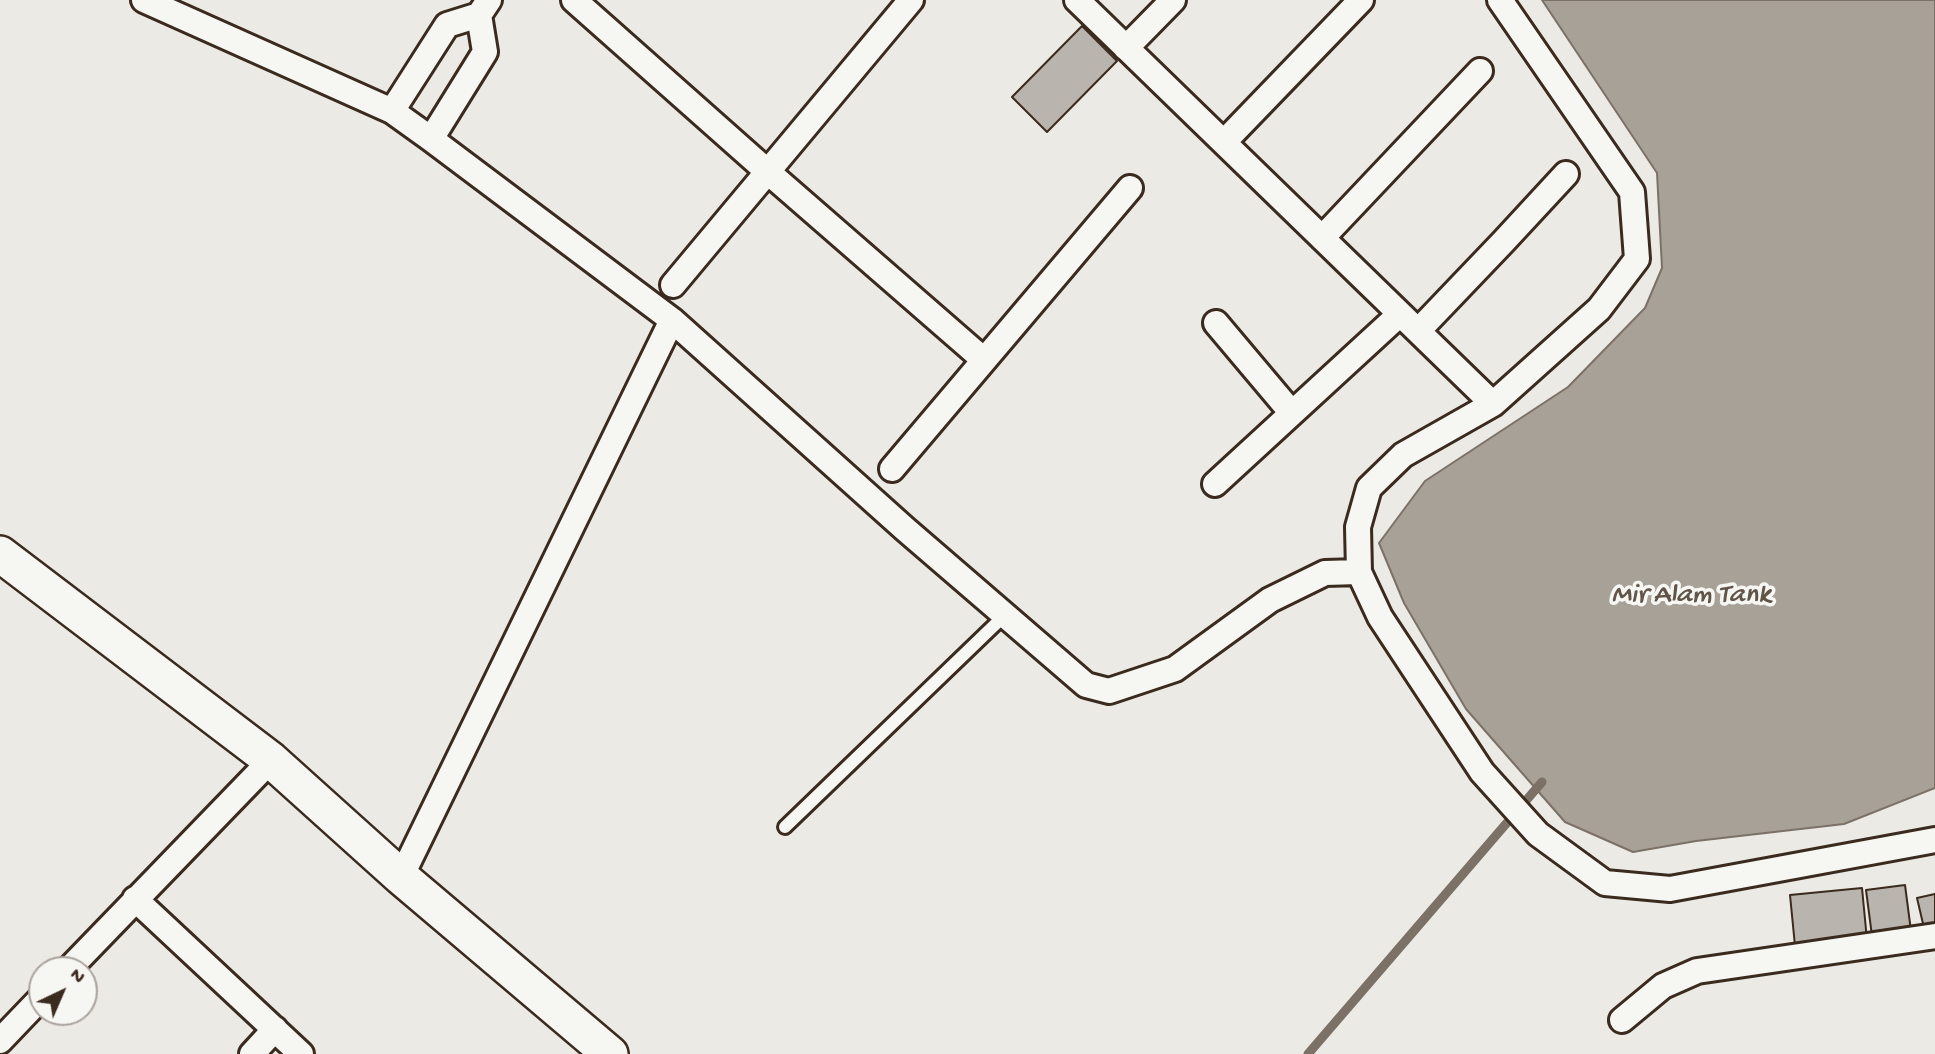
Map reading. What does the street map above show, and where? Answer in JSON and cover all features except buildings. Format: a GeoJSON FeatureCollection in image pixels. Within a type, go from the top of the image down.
{"type":"FeatureCollection","features":[{"type":"Feature","properties":{"kind":"main road"},"geometry":{"type":"LineString","coordinates":[[0,554],[271,760],[401,877],[611,1054]]}},
{"type":"Feature","properties":{"kind":"street"},"geometry":{"type":"LineString","coordinates":[[144,0],[392,111],[430,138],[672,320],[1086,685],[1109,691],[1175,670],[1270,600],[1325,573],[1359,572]]}},
{"type":"Feature","properties":{"kind":"street"},"geometry":{"type":"LineString","coordinates":[[574,0],[984,360]]}},
{"type":"Feature","properties":{"kind":"street"},"geometry":{"type":"LineString","coordinates":[[1077,0],[1493,404]]}},
{"type":"Feature","properties":{"kind":"street"},"geometry":{"type":"LineString","coordinates":[[1126,48],[1173,0]]}},
{"type":"Feature","properties":{"kind":"street"},"geometry":{"type":"LineString","coordinates":[[1224,142],[1361,0]]}},
{"type":"Feature","properties":{"kind":"street"},"geometry":{"type":"LineString","coordinates":[[1500,0],[1632,192],[1637,259],[1599,309],[1493,404],[1403,455],[1369,488],[1358,527],[1359,572],[1380,617],[1482,772],[1538,834],[1605,883],[1670,889],[1935,840]]}},
{"type":"Feature","properties":{"kind":"street"},"geometry":{"type":"LineString","coordinates":[[673,285],[911,1]]}},
{"type":"Feature","properties":{"kind":"street"},"geometry":{"type":"LineString","coordinates":[[392,111],[447,25],[484,8],[485,52],[430,138]]}},
{"type":"Feature","properties":{"kind":"street"},"geometry":{"type":"LineString","coordinates":[[1322,238],[1480,71]]}},
{"type":"Feature","properties":{"kind":"street"},"geometry":{"type":"LineString","coordinates":[[1418,331],[1566,174]]}},
{"type":"Feature","properties":{"kind":"street"},"geometry":{"type":"LineString","coordinates":[[892,469],[1130,188]]}},
{"type":"Feature","properties":{"kind":"street"},"geometry":{"type":"LineString","coordinates":[[1215,484],[1400,314]]}},
{"type":"Feature","properties":{"kind":"street"},"geometry":{"type":"LineString","coordinates":[[401,877],[672,320]]}},
{"type":"Feature","properties":{"kind":"street"},"geometry":{"type":"LineString","coordinates":[[1216,323],[1291,412]]}},
{"type":"Feature","properties":{"kind":"street"},"geometry":{"type":"LineString","coordinates":[[81,956],[271,760]]}},
{"type":"Feature","properties":{"kind":"street"},"geometry":{"type":"LineString","coordinates":[[135,900],[301,1054]]}},
{"type":"Feature","properties":{"kind":"street"},"geometry":{"type":"LineString","coordinates":[[1622,1020],[1663,986],[1697,971],[1935,936]]}},
{"type":"Feature","properties":{"kind":"street"},"geometry":{"type":"LineString","coordinates":[[2,1029],[28,1008]]}},
{"type":"Feature","properties":{"kind":"street"},"geometry":{"type":"LineString","coordinates":[[252,1054],[275,1029]]}},
{"type":"Feature","properties":{"kind":"lane"},"geometry":{"type":"LineString","coordinates":[[785,827],[1005,615]]}},
{"type":"Feature","properties":{"kind":"water","name":"Mir Alam Tank"},"geometry":{"type":"Polygon","coordinates":[[[1542,0],[1935,0],[1935,788],[1844,824],[1696,841],[1633,852],[1565,822],[1466,709],[1404,603],[1379,543],[1425,481],[1568,387],[1645,308],[1662,268],[1657,173],[1542,0]]]}},
{"type":"Feature","properties":{"kind":"waterway"},"geometry":{"type":"LineString","coordinates":[[1308,1054],[1542,782]]}}]}
